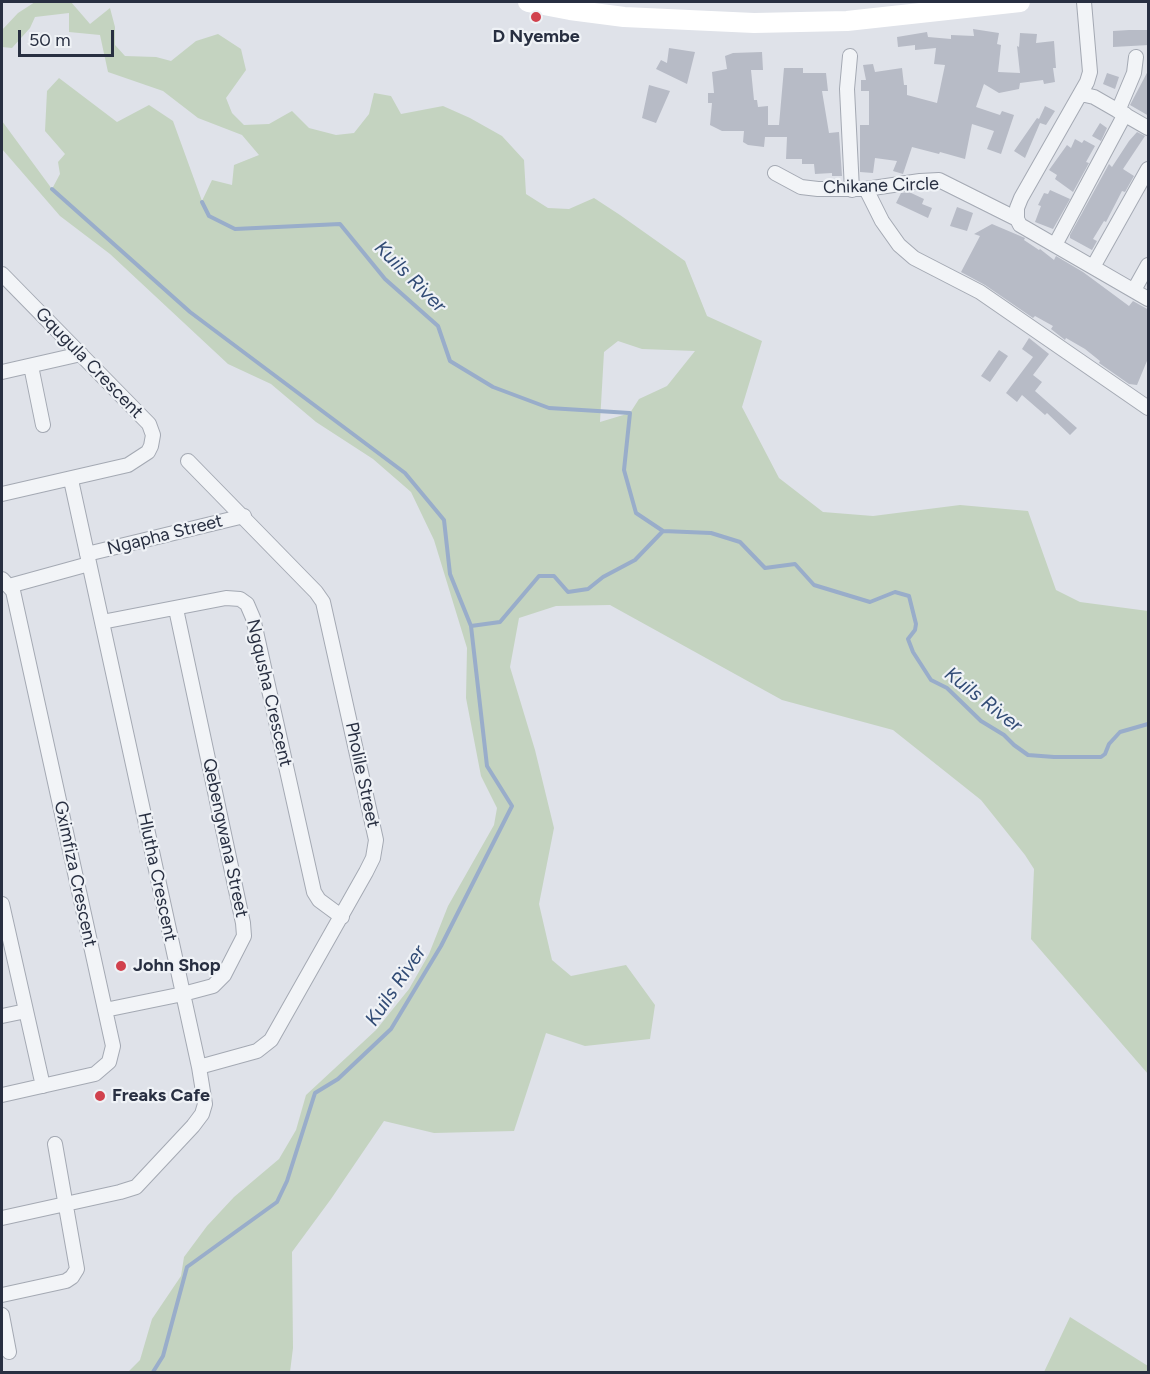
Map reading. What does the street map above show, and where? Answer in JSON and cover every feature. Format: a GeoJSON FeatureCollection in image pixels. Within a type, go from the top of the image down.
{"type":"FeatureCollection","features":[{"type":"Feature","properties":{"kind":"main road"},"geometry":{"type":"LineString","coordinates":[[528,2],[624,17],[753,23],[847,21],[1020,2]]}},
{"type":"Feature","properties":{"kind":"street"},"geometry":{"type":"LineString","coordinates":[[1019,222],[1017,208],[1021,198],[1081,94],[1090,72],[1084,2]]}},
{"type":"Feature","properties":{"kind":"street"},"geometry":{"type":"LineString","coordinates":[[850,56],[847,89],[859,189],[899,245],[914,258],[980,292],[1149,408]]}},
{"type":"Feature","properties":{"kind":"street"},"geometry":{"type":"LineString","coordinates":[[1055,245],[1121,112],[1134,73],[1136,57]]}},
{"type":"Feature","properties":{"kind":"street"},"geometry":{"type":"LineString","coordinates":[[1081,94],[1094,98],[1149,128]]}},
{"type":"Feature","properties":{"kind":"street"},"geometry":{"type":"LineString","coordinates":[[1093,267],[1149,169]]}},
{"type":"Feature","properties":{"kind":"street","name":"Chikane Circle"},"geometry":{"type":"LineString","coordinates":[[775,173],[801,187],[859,189],[939,180],[1019,222],[1149,299]]}},
{"type":"Feature","properties":{"kind":"street"},"geometry":{"type":"LineString","coordinates":[[1134,290],[1149,265]]}},
{"type":"Feature","properties":{"kind":"street","name":"Gqugula Crescent"},"geometry":{"type":"LineString","coordinates":[[2,274],[149,424],[153,435],[148,452],[136,461],[120,468],[2,494]]}},
{"type":"Feature","properties":{"kind":"street"},"geometry":{"type":"LineString","coordinates":[[2,372],[81,354]]}},
{"type":"Feature","properties":{"kind":"street"},"geometry":{"type":"LineString","coordinates":[[31,366],[43,425]]}},
{"type":"Feature","properties":{"kind":"street","name":"Pholile Street"},"geometry":{"type":"LineString","coordinates":[[188,461],[316,592],[325,607],[376,840],[373,858],[275,1035],[267,1045],[256,1051],[199,1067]]}},
{"type":"Feature","properties":{"kind":"street","name":"Hlutha Crescent"},"geometry":{"type":"LineString","coordinates":[[2,1218],[136,1187],[194,1126],[201,1114],[205,1098],[70,480]]}},
{"type":"Feature","properties":{"kind":"street","name":"Ngapha Street"},"geometry":{"type":"LineString","coordinates":[[5,583],[244,516]]}},
{"type":"Feature","properties":{"kind":"street","name":"Gximfiza Crescent"},"geometry":{"type":"LineString","coordinates":[[2,1095],[95,1074],[106,1065],[112,1056],[113,1046],[13,591],[5,583]]}},
{"type":"Feature","properties":{"kind":"street","name":"Ngqusha Crescent"},"geometry":{"type":"LineString","coordinates":[[102,622],[235,598],[244,601],[250,609],[314,892],[320,900],[342,916]]}},
{"type":"Feature","properties":{"kind":"street","name":"Qebengwana Street"},"geometry":{"type":"LineString","coordinates":[[105,1010],[208,988],[222,980],[242,942],[244,930],[176,609]]}},
{"type":"Feature","properties":{"kind":"street"},"geometry":{"type":"LineString","coordinates":[[2,904],[43,1086]]}},
{"type":"Feature","properties":{"kind":"street"},"geometry":{"type":"LineString","coordinates":[[2,1016],[26,1011]]}},
{"type":"Feature","properties":{"kind":"street"},"geometry":{"type":"LineString","coordinates":[[2,1295],[66,1281],[75,1273],[78,1265],[55,1144]]}},
{"type":"Feature","properties":{"kind":"street"},"geometry":{"type":"LineString","coordinates":[[2,1315],[9,1352]]}},
{"type":"Feature","properties":{"kind":"green space"},"geometry":{"type":"Polygon","coordinates":[[[35,2],[71,2],[90,24],[110,8],[115,27],[115,45],[125,56],[156,57],[171,61],[196,41],[218,34],[241,49],[246,70],[226,98],[232,113],[244,125],[269,124],[292,111],[309,128],[336,135],[354,133],[369,114],[374,93],[391,96],[401,114],[443,106],[470,118],[502,136],[524,160],[526,194],[548,208],[569,209],[594,198],[685,261],[707,316],[762,341],[742,407],[779,478],[823,512],[873,516],[960,505],[1028,511],[1056,590],[1080,602],[1148,611],[1148,1074],[1031,939],[1034,869],[1025,855],[981,800],[893,730],[782,700],[610,605],[556,606],[519,618],[510,667],[535,750],[554,828],[539,904],[552,960],[571,976],[626,965],[655,1005],[650,1039],[585,1046],[546,1033],[514,1131],[434,1133],[384,1121],[292,1252],[293,1348],[290,1372],[128,1372],[140,1360],[152,1319],[181,1276],[184,1257],[207,1226],[234,1197],[279,1159],[296,1130],[306,1095],[376,1030],[409,989],[429,954],[448,906],[494,825],[497,808],[481,776],[466,698],[467,648],[434,540],[411,492],[373,459],[316,422],[271,384],[228,364],[110,254],[60,216],[2,149],[2,121],[52,189],[60,174],[58,162],[65,154],[45,131],[47,91],[59,78],[117,122],[149,105],[173,121],[202,201],[212,180],[232,185],[234,165],[259,155],[242,135],[198,118],[163,91],[108,72],[100,35],[69,32],[69,13],[35,17],[30,28],[12,48],[2,47],[2,30],[18,13],[35,2]],[[618,341],[604,352],[600,422],[630,413],[639,399],[667,386],[695,351],[642,349],[618,341]]]}},
{"type":"Feature","properties":{"kind":"green space"},"geometry":{"type":"Polygon","coordinates":[[[1070,1317],[1148,1366],[1148,1372],[1044,1372],[1070,1317]]]}},
{"type":"Feature","properties":{"kind":"building"},"geometry":{"type":"Polygon","coordinates":[[[973,29],[999,33],[997,44],[1001,45],[998,72],[1020,73],[1017,46],[1019,47],[1020,33],[1037,34],[1036,43],[1054,41],[1055,82],[1044,84],[1043,80],[1020,83],[1019,89],[999,93],[984,84],[976,107],[1000,115],[1002,111],[1014,115],[1001,154],[987,149],[994,131],[972,124],[965,159],[912,147],[903,174],[893,171],[897,161],[875,158],[873,173],[860,172],[860,125],[869,125],[869,91],[861,91],[861,80],[866,80],[863,65],[873,64],[875,72],[902,68],[904,85],[907,85],[907,95],[937,103],[945,65],[934,64],[936,48],[915,50],[915,45],[898,47],[897,37],[927,32],[928,37],[951,39],[951,35],[974,36],[973,29]]]}},
{"type":"Feature","properties":{"kind":"building"},"geometry":{"type":"Polygon","coordinates":[[[1149,30],[1149,45],[1113,47],[1113,31],[1149,30]]]}},
{"type":"Feature","properties":{"kind":"building"},"geometry":{"type":"Polygon","coordinates":[[[669,48],[695,52],[687,84],[656,69],[661,60],[667,63],[669,48]]]}},
{"type":"Feature","properties":{"kind":"building"},"geometry":{"type":"Polygon","coordinates":[[[762,52],[763,70],[751,70],[754,100],[757,100],[758,107],[768,106],[768,125],[779,125],[784,68],[803,68],[803,73],[826,73],[828,91],[822,91],[829,133],[839,132],[842,176],[832,176],[832,173],[815,174],[814,164],[802,164],[802,159],[786,159],[787,137],[765,137],[764,147],[748,145],[743,142],[744,131],[722,131],[710,125],[712,103],[708,103],[708,93],[714,93],[712,72],[727,69],[725,56],[733,53],[762,52]]]}},
{"type":"Feature","properties":{"kind":"building"},"geometry":{"type":"Polygon","coordinates":[[[1149,69],[1149,116],[1130,105],[1149,69]]]}},
{"type":"Feature","properties":{"kind":"building"},"geometry":{"type":"Polygon","coordinates":[[[1107,73],[1119,77],[1115,89],[1103,84],[1107,73]]]}},
{"type":"Feature","properties":{"kind":"building"},"geometry":{"type":"Polygon","coordinates":[[[649,85],[670,91],[656,123],[642,118],[649,85]]]}},
{"type":"Feature","properties":{"kind":"building"},"geometry":{"type":"Polygon","coordinates":[[[1045,106],[1055,111],[1046,125],[1040,123],[1025,158],[1014,151],[1037,118],[1039,119],[1045,106]]]}},
{"type":"Feature","properties":{"kind":"building"},"geometry":{"type":"Polygon","coordinates":[[[1100,123],[1107,128],[1101,141],[1092,136],[1100,123]]]}},
{"type":"Feature","properties":{"kind":"building"},"geometry":{"type":"Polygon","coordinates":[[[1137,132],[1145,136],[1123,169],[1134,176],[1125,192],[1122,191],[1106,222],[1104,221],[1093,239],[1097,241],[1092,250],[1070,238],[1070,235],[1109,164],[1112,167],[1137,132]]]}},
{"type":"Feature","properties":{"kind":"building"},"geometry":{"type":"Polygon","coordinates":[[[1075,139],[1082,143],[1084,140],[1095,146],[1086,162],[1089,163],[1073,192],[1055,179],[1057,175],[1049,170],[1067,145],[1071,148],[1075,139]]]}},
{"type":"Feature","properties":{"kind":"building"},"geometry":{"type":"Polygon","coordinates":[[[1050,190],[1070,199],[1053,229],[1035,222],[1041,206],[1038,205],[1044,193],[1048,194],[1050,190]]]}},
{"type":"Feature","properties":{"kind":"building"},"geometry":{"type":"Polygon","coordinates":[[[909,192],[924,199],[922,204],[932,208],[928,218],[896,203],[901,193],[909,192]]]}},
{"type":"Feature","properties":{"kind":"building"},"geometry":{"type":"Polygon","coordinates":[[[957,207],[973,213],[967,231],[950,226],[957,207]]]}},
{"type":"Feature","properties":{"kind":"building"},"geometry":{"type":"Polygon","coordinates":[[[992,224],[1025,238],[1024,240],[1054,260],[1056,256],[1083,272],[1129,306],[1133,301],[1149,310],[1149,356],[1137,385],[1129,384],[1099,363],[1100,361],[1085,349],[1066,338],[1065,340],[1051,329],[1053,326],[1035,316],[1033,318],[985,285],[961,272],[980,236],[974,234],[992,224]]]}},
{"type":"Feature","properties":{"kind":"building"},"geometry":{"type":"Polygon","coordinates":[[[1029,338],[1049,354],[1033,375],[1042,382],[1035,391],[1077,428],[1070,435],[1047,413],[1045,415],[1022,395],[1017,402],[1006,393],[1033,357],[1022,349],[1029,338]]]}},
{"type":"Feature","properties":{"kind":"building"},"geometry":{"type":"Polygon","coordinates":[[[999,350],[1008,356],[990,382],[981,376],[999,350]]]}},
{"type":"Feature","properties":{"kind":"waterway","name":"Kuils River"},"geometry":{"type":"LineString","coordinates":[[52,189],[190,312],[405,473],[444,520],[450,574],[471,626],[487,766],[512,806],[441,946],[391,1029],[338,1079],[315,1093],[287,1181],[277,1202],[187,1267],[163,1356],[153,1372]]}},
{"type":"Feature","properties":{"kind":"waterway","name":"Kuils River"},"geometry":{"type":"LineString","coordinates":[[202,202],[209,216],[235,229],[340,224],[385,279],[438,326],[450,361],[493,387],[549,408],[630,413],[624,470],[636,513],[663,531],[711,533],[740,542],[765,568],[795,564],[814,585],[870,602],[895,592],[909,596],[916,624],[915,630],[908,639],[913,652],[931,680],[947,688],[981,721],[1004,735],[1028,755],[1101,757],[1120,732],[1148,724]]}},
{"type":"Feature","properties":{"kind":"waterway","name":"Kuils River"},"geometry":{"type":"LineString","coordinates":[[471,626],[500,622],[539,576],[554,576],[568,592],[588,589],[603,577],[635,560],[663,531]]}},
{"type":"Feature","properties":{"kind":"place","name":"D Nyembe"},"geometry":{"type":"Point","coordinates":[536,17]}},
{"type":"Feature","properties":{"kind":"place","name":"John Shop"},"geometry":{"type":"Point","coordinates":[121,966]}},
{"type":"Feature","properties":{"kind":"place","name":"Freaks Cafe"},"geometry":{"type":"Point","coordinates":[100,1096]}}]}
